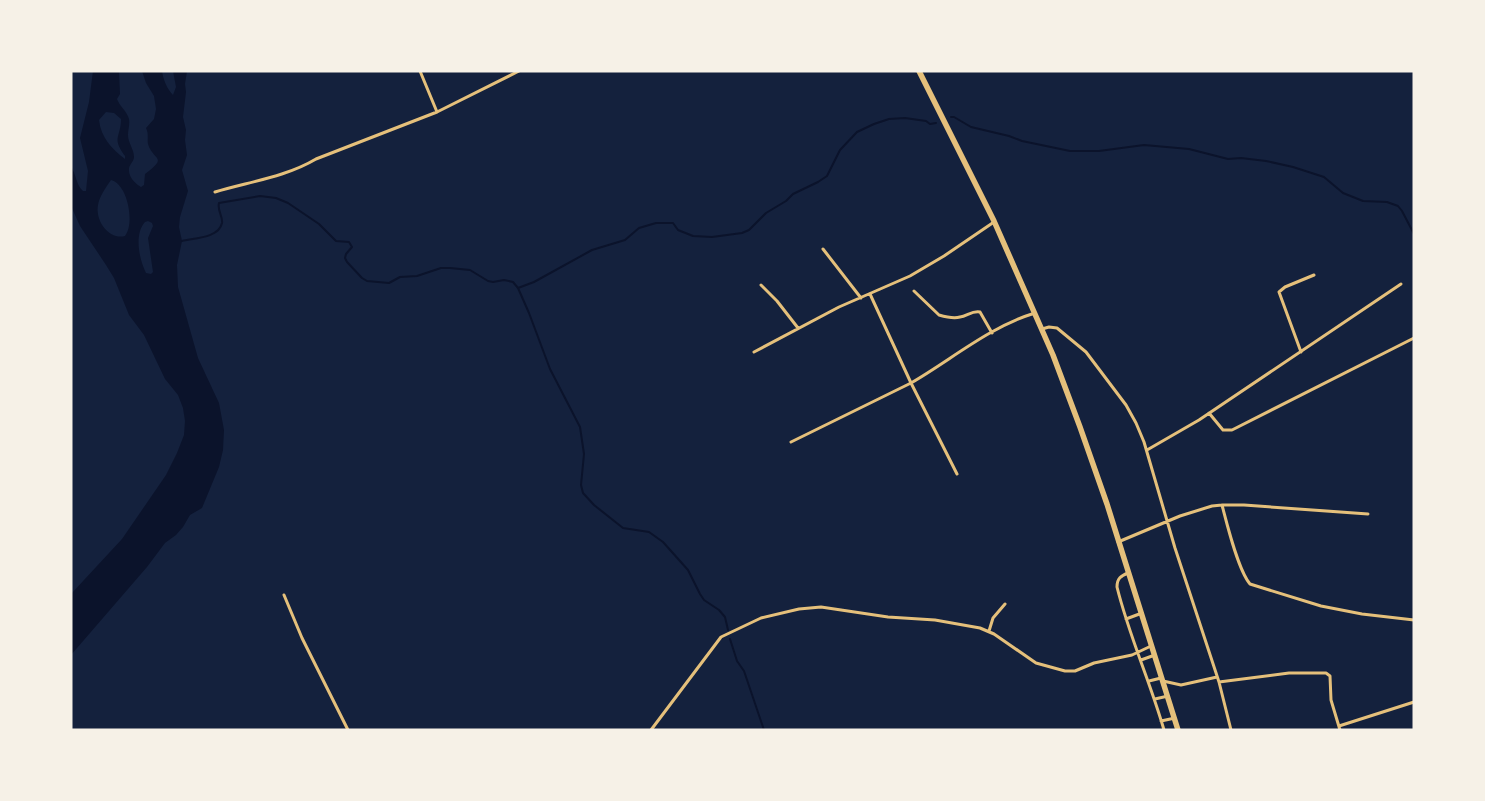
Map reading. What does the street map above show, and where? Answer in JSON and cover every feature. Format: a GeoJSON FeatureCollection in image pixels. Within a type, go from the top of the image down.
{"type":"FeatureCollection","features":[{"type":"Feature","properties":{"kind":"highway"},"geometry":{"type":"LineString","coordinates":[[919,71],[994,222],[1035,313],[1080,427],[1142,613],[1178,730]]}},
{"type":"Feature","properties":{"kind":"street"},"geometry":{"type":"LineString","coordinates":[[420,71],[437,112]]}},
{"type":"Feature","properties":{"kind":"street"},"geometry":{"type":"LineString","coordinates":[[215,192],[287,172],[437,112],[519,71]]}},
{"type":"Feature","properties":{"kind":"street"},"geometry":{"type":"LineString","coordinates":[[754,352],[798,328],[910,276],[938,260],[994,222]]}},
{"type":"Feature","properties":{"kind":"street"},"geometry":{"type":"LineString","coordinates":[[822,249],[861,298]]}},
{"type":"Feature","properties":{"kind":"street"},"geometry":{"type":"LineString","coordinates":[[1301,352],[1279,292],[1285,287],[1314,275]]}},
{"type":"Feature","properties":{"kind":"street"},"geometry":{"type":"LineString","coordinates":[[1147,450],[1301,352],[1401,284]]}},
{"type":"Feature","properties":{"kind":"street"},"geometry":{"type":"LineString","coordinates":[[761,285],[777,301],[798,328]]}},
{"type":"Feature","properties":{"kind":"street"},"geometry":{"type":"LineString","coordinates":[[914,291],[940,315],[957,318],[980,312],[992,333]]}},
{"type":"Feature","properties":{"kind":"street"},"geometry":{"type":"LineString","coordinates":[[870,294],[911,383],[957,474]]}},
{"type":"Feature","properties":{"kind":"street"},"geometry":{"type":"LineString","coordinates":[[792,442],[911,383],[1013,321],[1035,313]]}},
{"type":"Feature","properties":{"kind":"street"},"geometry":{"type":"LineString","coordinates":[[1041,329],[1050,326],[1057,328],[1086,352],[1126,404],[1136,423],[1147,450],[1175,548],[1219,682],[1231,730]]}},
{"type":"Feature","properties":{"kind":"street"},"geometry":{"type":"LineString","coordinates":[[1209,412],[1223,430],[1232,430],[1414,338]]}},
{"type":"Feature","properties":{"kind":"street"},"geometry":{"type":"LineString","coordinates":[[1118,542],[1190,513],[1222,505],[1368,514]]}},
{"type":"Feature","properties":{"kind":"street"},"geometry":{"type":"LineString","coordinates":[[1222,505],[1244,574],[1250,584],[1322,606],[1362,614],[1414,620]]}},
{"type":"Feature","properties":{"kind":"street"},"geometry":{"type":"LineString","coordinates":[[1128,572],[1120,577],[1117,582],[1126,620],[1142,660],[1164,730]]}},
{"type":"Feature","properties":{"kind":"street"},"geometry":{"type":"LineString","coordinates":[[284,595],[306,646],[348,730]]}},
{"type":"Feature","properties":{"kind":"street"},"geometry":{"type":"LineString","coordinates":[[989,631],[993,618],[1005,604]]}},
{"type":"Feature","properties":{"kind":"street"},"geometry":{"type":"LineString","coordinates":[[651,730],[721,637],[761,618],[799,609],[822,607],[935,620],[989,631],[1036,663],[1065,671],[1076,670],[1094,663],[1121,658],[1152,645]]}},
{"type":"Feature","properties":{"kind":"street"},"geometry":{"type":"LineString","coordinates":[[1126,620],[1142,613]]}},
{"type":"Feature","properties":{"kind":"street"},"geometry":{"type":"LineString","coordinates":[[1142,660],[1155,654]]}},
{"type":"Feature","properties":{"kind":"street"},"geometry":{"type":"LineString","coordinates":[[1219,682],[1289,673],[1326,673],[1330,675],[1331,700],[1340,728],[1414,702]]}},
{"type":"Feature","properties":{"kind":"street"},"geometry":{"type":"LineString","coordinates":[[1149,681],[1163,679],[1181,685],[1217,677]]}},
{"type":"Feature","properties":{"kind":"street"},"geometry":{"type":"LineString","coordinates":[[1154,699],[1168,696]]}},
{"type":"Feature","properties":{"kind":"street"},"geometry":{"type":"LineString","coordinates":[[1161,721],[1175,718]]}},
{"type":"Feature","properties":{"kind":"water"},"geometry":{"type":"Polygon","coordinates":[[[93,71],[119,71],[120,94],[117,99],[129,119],[128,138],[134,154],[129,174],[141,187],[144,185],[145,174],[158,161],[148,144],[146,128],[154,119],[156,109],[154,96],[146,83],[142,71],[162,71],[166,84],[173,95],[176,87],[173,71],[187,71],[183,117],[186,130],[187,155],[182,170],[188,191],[180,217],[179,227],[182,241],[177,265],[178,287],[198,358],[219,403],[224,430],[223,450],[219,467],[202,508],[190,515],[176,535],[165,543],[147,567],[71,655],[71,594],[122,539],[166,475],[184,435],[185,421],[178,395],[165,379],[144,335],[129,315],[114,278],[80,226],[71,206],[71,166],[79,186],[83,191],[86,191],[88,171],[80,138],[89,102],[93,71]],[[106,112],[99,120],[102,132],[112,147],[125,159],[118,145],[121,119],[114,113],[106,112]],[[111,180],[103,192],[98,211],[101,223],[104,228],[114,235],[125,236],[129,223],[126,196],[117,183],[111,180]],[[148,221],[145,222],[140,233],[139,247],[141,261],[146,273],[151,274],[153,272],[148,238],[153,226],[148,221]]]}},
{"type":"Feature","properties":{"kind":"waterway"},"geometry":{"type":"LineString","coordinates":[[951,117],[971,127],[1022,141],[1070,151],[1099,151],[1144,145],[1189,149],[1228,159],[1241,158],[1266,161],[1293,167],[1324,177],[1343,193],[1363,201],[1387,202],[1398,206],[1414,234]]}},
{"type":"Feature","properties":{"kind":"waterway"},"geometry":{"type":"LineString","coordinates":[[518,288],[534,282],[592,250],[625,240],[639,228],[656,223],[673,223],[678,230],[693,236],[712,237],[742,233],[749,230],[766,213],[786,201],[793,194],[827,176],[840,150],[857,132],[889,119],[905,118],[926,121],[930,124],[936,123]]}},
{"type":"Feature","properties":{"kind":"waterway"},"geometry":{"type":"LineString","coordinates":[[182,241],[205,237],[220,228],[222,220],[219,203],[260,196],[276,198],[288,203],[319,224],[336,241],[349,242],[352,247],[345,258],[362,278],[367,281],[389,283],[400,277],[417,276],[441,268],[450,268],[470,270],[488,281],[504,280],[513,282],[518,288],[529,313],[550,369],[580,427],[584,454],[581,485],[583,493],[594,505],[623,528],[649,532],[663,542],[688,570],[704,600],[719,610],[725,617],[728,630]]}},
{"type":"Feature","properties":{"kind":"waterway"},"geometry":{"type":"LineString","coordinates":[[730,639],[737,661],[744,671],[764,730]]}}]}
